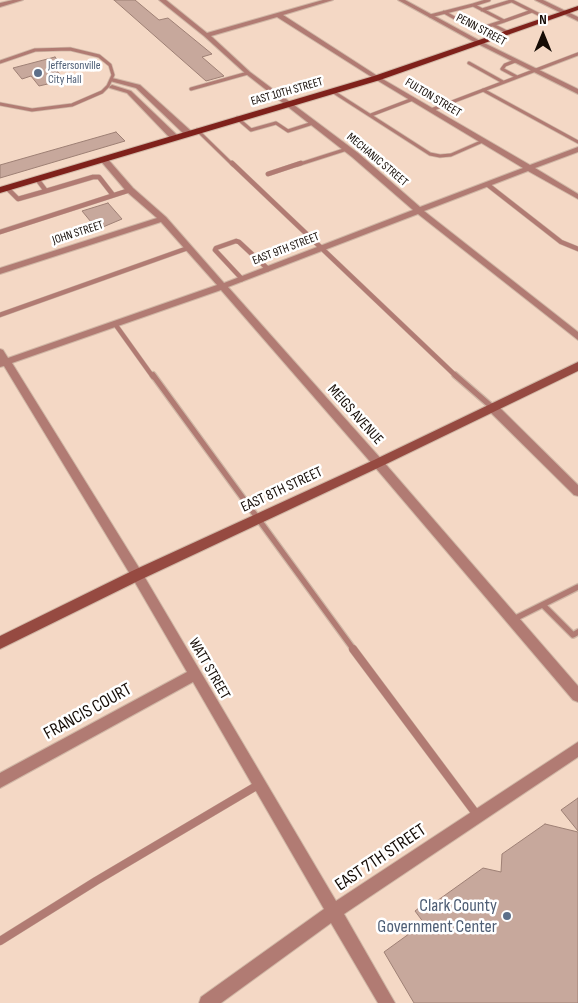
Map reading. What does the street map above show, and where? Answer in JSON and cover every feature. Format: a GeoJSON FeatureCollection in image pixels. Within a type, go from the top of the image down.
{"type":"FeatureCollection","features":[{"type":"Feature","properties":{"kind":"main road","name":"EAST 10TH STREET"},"geometry":{"type":"LineString","coordinates":[[3,189],[377,78],[578,8]]}},
{"type":"Feature","properties":{"kind":"main road","name":"EAST 8TH STREET"},"geometry":{"type":"LineString","coordinates":[[1,641],[137,575],[378,464],[578,366]]}},
{"type":"Feature","properties":{"kind":"street"},"geometry":{"type":"LineString","coordinates":[[0,5],[20,0]]}},
{"type":"Feature","properties":{"kind":"street","name":"MECHANIC STREET"},"geometry":{"type":"LineString","coordinates":[[162,0],[286,104],[347,149],[419,211],[578,337]]}},
{"type":"Feature","properties":{"kind":"street"},"geometry":{"type":"LineString","coordinates":[[206,35],[278,15],[318,1],[330,0]]}},
{"type":"Feature","properties":{"kind":"street","name":"PENN STREET"},"geometry":{"type":"LineString","coordinates":[[401,0],[480,43],[578,92]]}},
{"type":"Feature","properties":{"kind":"street"},"geometry":{"type":"LineString","coordinates":[[538,0],[578,19]]}},
{"type":"Feature","properties":{"kind":"street","name":"FULTON STREET"},"geometry":{"type":"LineString","coordinates":[[278,15],[377,78],[578,197]]}},
{"type":"Feature","properties":{"kind":"street"},"geometry":{"type":"LineString","coordinates":[[110,83],[133,84],[144,90],[188,133]]}},
{"type":"Feature","properties":{"kind":"street"},"geometry":{"type":"LineString","coordinates":[[110,83],[128,92],[174,137]]}},
{"type":"Feature","properties":{"kind":"street","name":"EAST 9TH STREET"},"geometry":{"type":"LineString","coordinates":[[2,359],[115,324],[221,287],[578,149]]}},
{"type":"Feature","properties":{"kind":"street","name":"MEIGS AVENUE"},"geometry":{"type":"LineString","coordinates":[[102,160],[130,190],[163,219],[578,696]]}},
{"type":"Feature","properties":{"kind":"street","name":"JOHN STREET"},"geometry":{"type":"LineString","coordinates":[[0,271],[163,219]]}},
{"type":"Feature","properties":{"kind":"street","name":"WATT STREET"},"geometry":{"type":"LineString","coordinates":[[2,359],[137,575],[258,786],[387,1003]]}},
{"type":"Feature","properties":{"kind":"street"},"geometry":{"type":"LineString","coordinates":[[492,407],[578,492]]}},
{"type":"Feature","properties":{"kind":"street","name":"FRANCIS COURT"},"geometry":{"type":"LineString","coordinates":[[0,781],[194,675]]}},
{"type":"Feature","properties":{"kind":"street","name":"EAST 7TH STREET"},"geometry":{"type":"LineString","coordinates":[[214,1001],[334,912],[578,749]]}},
{"type":"Feature","properties":{"kind":"lane"},"geometry":{"type":"LineString","coordinates":[[430,16],[489,0]]}},
{"type":"Feature","properties":{"kind":"lane"},"geometry":{"type":"LineString","coordinates":[[484,9],[511,0],[548,19]]}},
{"type":"Feature","properties":{"kind":"lane"},"geometry":{"type":"LineString","coordinates":[[473,5],[503,17],[502,21]]}},
{"type":"Feature","properties":{"kind":"lane"},"geometry":{"type":"LineString","coordinates":[[444,12],[476,30],[532,11]]}},
{"type":"Feature","properties":{"kind":"lane"},"geometry":{"type":"LineString","coordinates":[[493,25],[509,33]]}},
{"type":"Feature","properties":{"kind":"lane"},"geometry":{"type":"LineString","coordinates":[[0,62],[35,50],[59,48],[81,50],[106,60],[113,69],[110,83],[89,99],[59,108],[32,110],[0,104]]}},
{"type":"Feature","properties":{"kind":"lane"},"geometry":{"type":"LineString","coordinates":[[431,110],[578,54]]}},
{"type":"Feature","properties":{"kind":"lane"},"geometry":{"type":"LineString","coordinates":[[515,61],[505,65],[502,69],[517,77]]}},
{"type":"Feature","properties":{"kind":"lane"},"geometry":{"type":"LineString","coordinates":[[469,62],[504,82]]}},
{"type":"Feature","properties":{"kind":"lane"},"geometry":{"type":"LineString","coordinates":[[191,89],[248,73]]}},
{"type":"Feature","properties":{"kind":"lane"},"geometry":{"type":"LineString","coordinates":[[483,90],[578,142]]}},
{"type":"Feature","properties":{"kind":"lane"},"geometry":{"type":"LineString","coordinates":[[332,91],[430,154],[440,156],[451,155],[482,141]]}},
{"type":"Feature","properties":{"kind":"lane"},"geometry":{"type":"LineString","coordinates":[[371,115],[413,99]]}},
{"type":"Feature","properties":{"kind":"lane"},"geometry":{"type":"LineString","coordinates":[[237,118],[251,130],[276,123],[288,131],[313,123]]}},
{"type":"Feature","properties":{"kind":"lane"},"geometry":{"type":"LineString","coordinates":[[197,130],[457,377],[492,407]]}},
{"type":"Feature","properties":{"kind":"lane"},"geometry":{"type":"LineString","coordinates":[[268,174],[347,149]]}},
{"type":"Feature","properties":{"kind":"lane"},"geometry":{"type":"LineString","coordinates":[[3,189],[18,199],[93,177],[99,178],[113,195]]}},
{"type":"Feature","properties":{"kind":"lane"},"geometry":{"type":"LineString","coordinates":[[38,179],[46,191]]}},
{"type":"Feature","properties":{"kind":"lane"},"geometry":{"type":"LineString","coordinates":[[488,185],[561,242],[578,249]]}},
{"type":"Feature","properties":{"kind":"lane"},"geometry":{"type":"LineString","coordinates":[[0,232],[130,190]]}},
{"type":"Feature","properties":{"kind":"lane"},"geometry":{"type":"LineString","coordinates":[[242,279],[215,250],[216,248],[236,241],[239,242],[268,269]]}},
{"type":"Feature","properties":{"kind":"lane"},"geometry":{"type":"LineString","coordinates":[[0,315],[188,248]]}},
{"type":"Feature","properties":{"kind":"lane"},"geometry":{"type":"LineString","coordinates":[[115,324],[478,816]]}},
{"type":"Feature","properties":{"kind":"lane"},"geometry":{"type":"LineString","coordinates":[[512,620],[578,587]]}},
{"type":"Feature","properties":{"kind":"lane"},"geometry":{"type":"LineString","coordinates":[[543,605],[576,636]]}},
{"type":"Feature","properties":{"kind":"lane"},"geometry":{"type":"LineString","coordinates":[[0,941],[96,881],[258,786]]}},
{"type":"Feature","properties":{"kind":"building"},"geometry":{"type":"Polygon","coordinates":[[[114,0],[135,0],[159,20],[168,18],[212,54],[202,57],[224,76],[206,81],[114,0]]]}},
{"type":"Feature","properties":{"kind":"building","name":"Jeffersonville City Hall"},"geometry":{"type":"Polygon","coordinates":[[[55,57],[64,68],[56,70],[65,80],[39,86],[31,76],[22,79],[13,68],[55,57]]]}},
{"type":"Feature","properties":{"kind":"building"},"geometry":{"type":"Polygon","coordinates":[[[116,132],[125,141],[0,178],[0,165],[116,132]]]}},
{"type":"Feature","properties":{"kind":"building"},"geometry":{"type":"Polygon","coordinates":[[[108,203],[122,219],[96,228],[82,211],[108,203]]]}},
{"type":"Feature","properties":{"kind":"building"},"geometry":{"type":"Polygon","coordinates":[[[578,798],[578,831],[561,810],[578,798]]]}},
{"type":"Feature","properties":{"kind":"building","name":"Clark County Government Center"},"geometry":{"type":"Polygon","coordinates":[[[545,824],[578,832],[578,1003],[414,1003],[384,952],[424,923],[415,911],[424,904],[427,908],[483,868],[501,872],[502,854],[545,824]]]}},
{"type":"Feature","properties":{"kind":"place","name":"Jeffersonville City Hall"},"geometry":{"type":"Point","coordinates":[38,73]}},
{"type":"Feature","properties":{"kind":"place","name":"Clark County Government Center"},"geometry":{"type":"Point","coordinates":[507,916]}}]}
